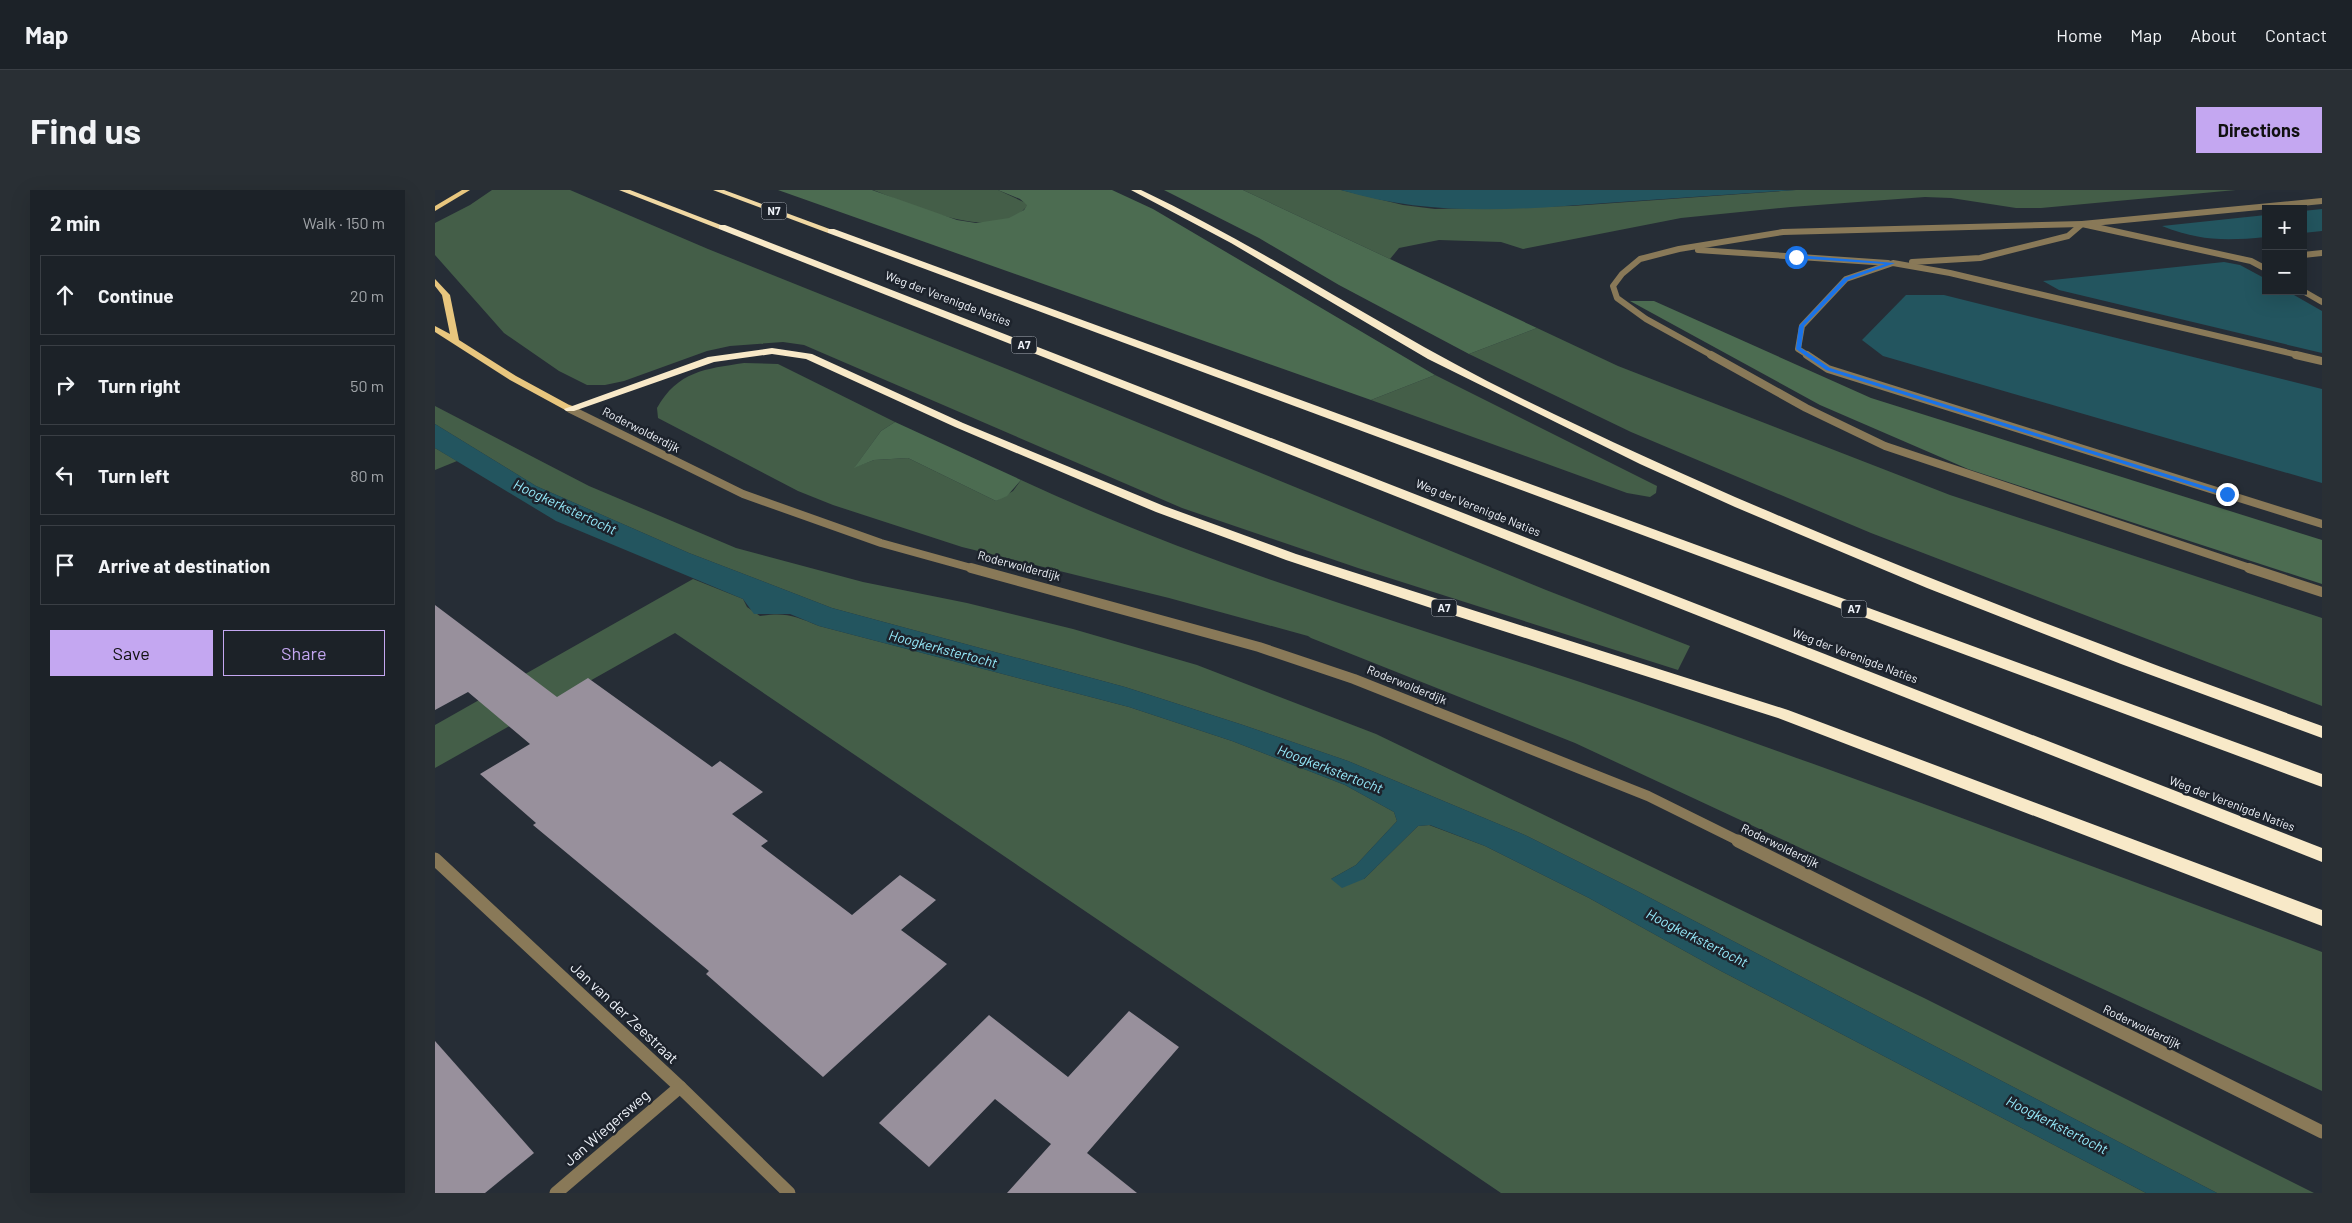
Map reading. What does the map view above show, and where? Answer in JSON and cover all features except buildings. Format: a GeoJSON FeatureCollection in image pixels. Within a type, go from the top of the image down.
{"type":"FeatureCollection","features":[{"type":"Feature","properties":{"kind":"highway","name":"Weg der Verenigde Naties"},"geometry":{"type":"LineString","coordinates":[[623,190],[722,227],[2322,855]]}},
{"type":"Feature","properties":{"kind":"highway","name":"Weg der Verenigde Naties"},"geometry":{"type":"LineString","coordinates":[[717,190],[2322,781]]}},
{"type":"Feature","properties":{"kind":"highway"},"geometry":{"type":"LineString","coordinates":[[1135,190],[1217,231],[1396,337],[1550,417],[1660,469],[1881,565],[2322,732]]}},
{"type":"Feature","properties":{"kind":"highway","name":"A7"},"geometry":{"type":"LineString","coordinates":[[570,409],[712,359],[772,351],[808,356],[959,425],[1160,509],[1291,557],[1439,606],[1783,714],[2322,918]]}},
{"type":"Feature","properties":{"kind":"main road"},"geometry":{"type":"LineString","coordinates":[[435,209],[467,190]]}},
{"type":"Feature","properties":{"kind":"main road"},"geometry":{"type":"LineString","coordinates":[[435,281],[446,295],[455,339]]}},
{"type":"Feature","properties":{"kind":"main road","name":"Roderwolderdijk"},"geometry":{"type":"LineString","coordinates":[[435,328],[455,339],[513,378],[570,409]]}},
{"type":"Feature","properties":{"kind":"street"},"geometry":{"type":"LineString","coordinates":[[2322,201],[2082,224],[1783,232],[1679,249],[1640,259],[1622,274],[1613,286],[1617,298],[1647,319],[1806,408],[1885,446],[2322,592]]}},
{"type":"Feature","properties":{"kind":"street"},"geometry":{"type":"LineString","coordinates":[[2082,224],[2251,261],[2262,268]]}},
{"type":"Feature","properties":{"kind":"street"},"geometry":{"type":"LineString","coordinates":[[2082,224],[2068,236],[1981,258],[1893,263],[1846,279],[1802,326],[1799,349],[1828,369],[2322,524]]}},
{"type":"Feature","properties":{"kind":"street"},"geometry":{"type":"LineString","coordinates":[[1679,249],[1893,263],[1950,273],[2322,361]]}},
{"type":"Feature","properties":{"kind":"street"},"geometry":{"type":"LineString","coordinates":[[2307,255],[2322,253]]}},
{"type":"Feature","properties":{"kind":"street"},"geometry":{"type":"LineString","coordinates":[[2251,261],[2262,260]]}},
{"type":"Feature","properties":{"kind":"street"},"geometry":{"type":"LineString","coordinates":[[2307,293],[2322,302]]}},
{"type":"Feature","properties":{"kind":"street","name":"Roderwolderdijk"},"geometry":{"type":"LineString","coordinates":[[570,409],[719,483],[807,518],[881,543],[1268,650],[1354,679],[1648,796],[2322,1132]]}},
{"type":"Feature","properties":{"kind":"street","name":"Jan van der Zeestraat"},"geometry":{"type":"LineString","coordinates":[[435,859],[680,1087],[789,1193]]}},
{"type":"Feature","properties":{"kind":"street","name":"Jan Wiegersweg"},"geometry":{"type":"LineString","coordinates":[[556,1193],[680,1087]]}},
{"type":"Feature","properties":{"kind":"green space"},"geometry":{"type":"Polygon","coordinates":[[[492,190],[570,190],[708,249],[1017,373],[1546,590],[1690,646],[1678,670],[1358,568],[1182,508],[804,345],[783,342],[730,346],[707,351],[624,381],[605,385],[587,385],[559,371],[504,333],[435,255],[435,223],[470,205],[492,190]]]}},
{"type":"Feature","properties":{"kind":"green space"},"geometry":{"type":"Polygon","coordinates":[[[778,190],[872,190],[957,220],[976,223],[1009,218],[1024,210],[1027,205],[1020,199],[998,190],[1112,190],[1153,209],[1435,375],[1371,400],[778,190]]]}},
{"type":"Feature","properties":{"kind":"green space"},"geometry":{"type":"Polygon","coordinates":[[[873,190],[998,190],[1028,204],[1015,217],[997,222],[976,222],[930,212],[873,190]]]}},
{"type":"Feature","properties":{"kind":"green space"},"geometry":{"type":"Polygon","coordinates":[[[1164,190],[1243,190],[1537,328],[1469,354],[1339,285],[1259,238],[1164,190]]]}},
{"type":"Feature","properties":{"kind":"green space"},"geometry":{"type":"Polygon","coordinates":[[[1243,190],[1341,190],[1403,205],[1435,209],[1572,206],[1796,190],[2236,190],[2041,208],[2016,208],[1951,198],[1925,197],[1791,207],[1681,218],[1523,249],[1501,242],[1439,240],[1399,248],[1390,259],[1243,190]]]}},
{"type":"Feature","properties":{"kind":"green space"},"geometry":{"type":"Polygon","coordinates":[[[1630,301],[1654,301],[1871,398],[2322,540],[2322,584],[1968,469],[1820,405],[1630,301]]]}},
{"type":"Feature","properties":{"kind":"green space"},"geometry":{"type":"Polygon","coordinates":[[[1537,328],[1618,366],[1950,495],[2322,618],[2322,706],[1871,533],[1631,432],[1469,354],[1537,328]]]}},
{"type":"Feature","properties":{"kind":"green space"},"geometry":{"type":"Polygon","coordinates":[[[744,363],[778,364],[895,422],[881,431],[855,467],[874,460],[908,458],[996,501],[1013,491],[1021,480],[1096,513],[1248,572],[1722,731],[2322,952],[2322,1091],[1575,743],[1308,636],[1169,598],[962,547],[833,505],[798,491],[658,418],[657,408],[665,396],[683,379],[705,370],[744,363]]]}},
{"type":"Feature","properties":{"kind":"green space"},"geometry":{"type":"Polygon","coordinates":[[[1435,375],[1657,486],[1656,493],[1650,497],[1627,493],[1371,400],[1435,375]]]}},
{"type":"Feature","properties":{"kind":"green space"},"geometry":{"type":"Polygon","coordinates":[[[435,406],[589,486],[736,548],[863,582],[967,603],[1073,629],[1197,665],[1376,734],[1924,998],[2314,1193],[2217,1193],[1637,891],[1527,836],[1348,761],[1243,725],[1125,687],[832,608],[689,553],[536,486],[435,424],[435,406]]]}},
{"type":"Feature","properties":{"kind":"green space"},"geometry":{"type":"Polygon","coordinates":[[[895,422],[1021,480],[1007,496],[996,501],[908,458],[874,460],[854,468],[881,431],[895,422]]]}},
{"type":"Feature","properties":{"kind":"green space"},"geometry":{"type":"Polygon","coordinates":[[[435,448],[457,461],[435,470],[435,448]]]}},
{"type":"Feature","properties":{"kind":"green space"},"geometry":{"type":"Polygon","coordinates":[[[693,579],[743,599],[747,607],[760,616],[777,614],[790,616],[819,626],[1129,707],[1232,741],[1345,785],[1394,812],[1397,821],[1356,865],[1331,879],[1364,879],[1418,826],[1429,825],[1485,846],[1589,898],[1719,970],[2146,1193],[1501,1193],[675,633],[435,768],[435,725],[693,579]]]}},
{"type":"Feature","properties":{"kind":"water"},"geometry":{"type":"Polygon","coordinates":[[[1341,190],[1796,190],[1539,208],[1473,209],[1407,204],[1374,199],[1341,190]]]}},
{"type":"Feature","properties":{"kind":"water"},"geometry":{"type":"Polygon","coordinates":[[[2322,209],[2322,231],[2307,233],[2307,211],[2322,209]]]}},
{"type":"Feature","properties":{"kind":"water"},"geometry":{"type":"Polygon","coordinates":[[[2262,215],[2262,237],[2213,239],[2189,235],[2162,226],[2262,215]]]}},
{"type":"Feature","properties":{"kind":"water"},"geometry":{"type":"Polygon","coordinates":[[[2224,262],[2240,265],[2262,277],[2262,295],[2294,295],[2322,311],[2322,353],[2059,290],[2043,281],[2224,262]]]}},
{"type":"Feature","properties":{"kind":"water"},"geometry":{"type":"Polygon","coordinates":[[[1906,295],[1944,295],[2322,389],[2322,483],[1883,356],[1862,340],[1906,295]]]}},
{"type":"Feature","properties":{"kind":"water","name":"Hoogkerkstertocht"},"geometry":{"type":"Polygon","coordinates":[[[435,424],[536,486],[689,553],[832,608],[1125,687],[1243,725],[1348,761],[1527,836],[1637,891],[2217,1193],[2146,1193],[1719,970],[1589,898],[1485,846],[1430,825],[1418,826],[1364,879],[1342,888],[1331,879],[1356,865],[1397,821],[1394,812],[1345,785],[1232,741],[1129,707],[819,626],[790,614],[754,614],[743,599],[556,521],[435,448],[435,424]]]}},
{"type":"Feature","properties":{"kind":"route"},"geometry":{"type":"LineString","coordinates":[[1796,257],[1893,263],[1846,279],[1802,326],[1799,349],[1828,369],[2227,494]]}}]}
